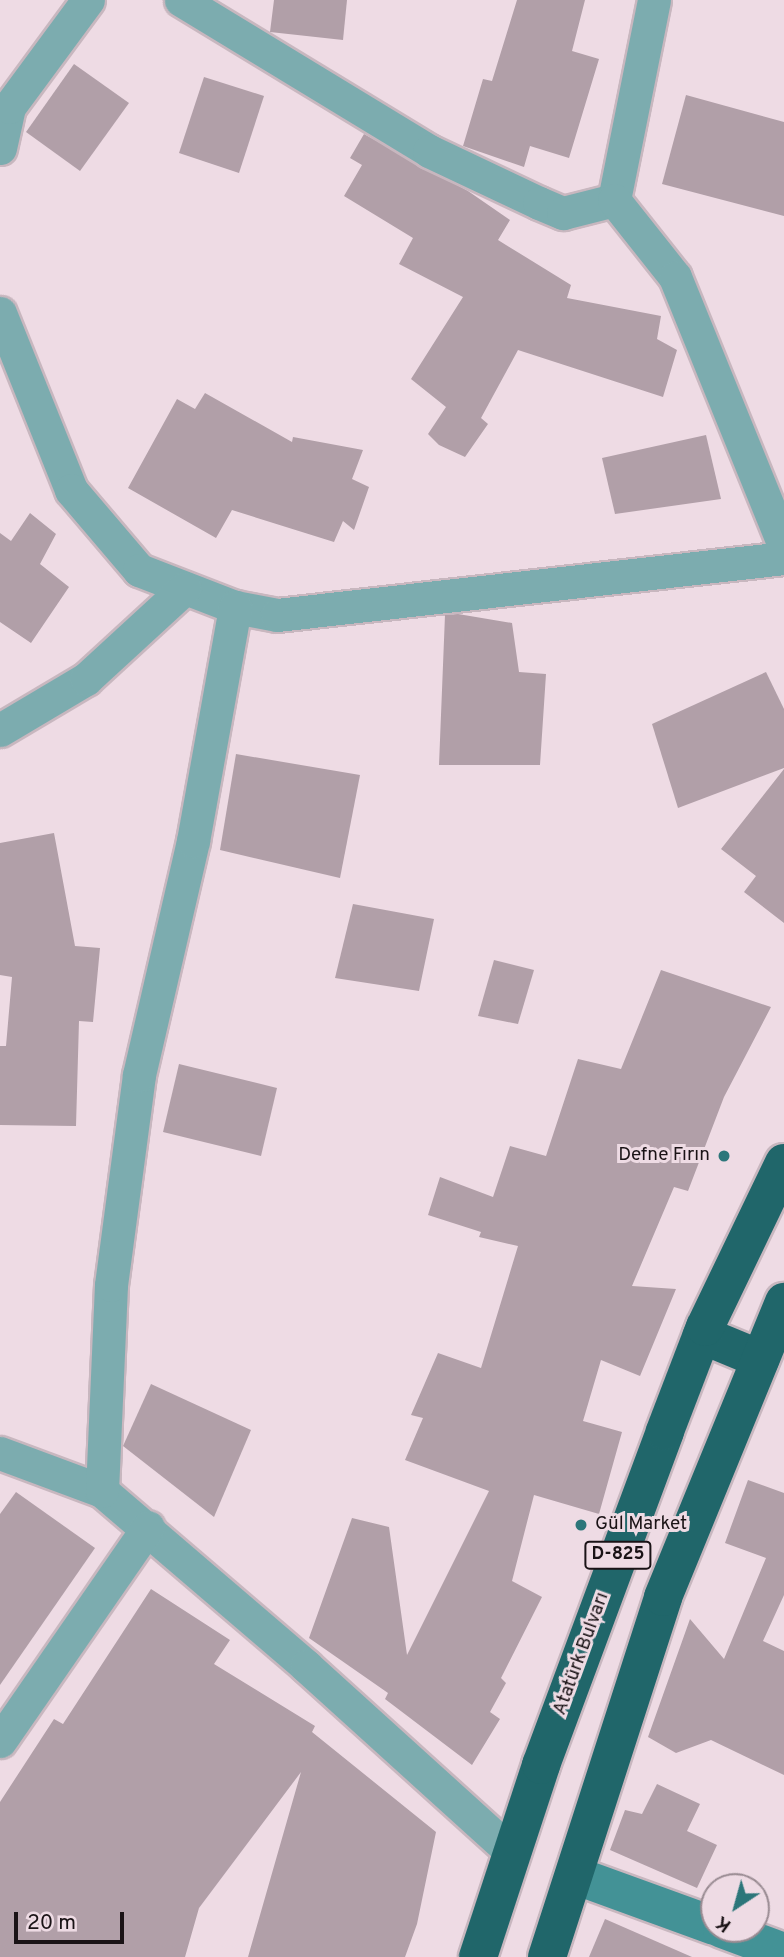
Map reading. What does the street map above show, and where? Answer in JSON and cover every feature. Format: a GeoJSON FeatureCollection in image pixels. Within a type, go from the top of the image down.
{"type":"FeatureCollection","features":[{"type":"Feature","properties":{"kind":"highway","name":"Atatürk Bulvarı"},"geometry":{"type":"LineString","coordinates":[[478,1957],[512,1853],[702,1335],[784,1163]]}},
{"type":"Feature","properties":{"kind":"highway","name":"D-825"},"geometry":{"type":"LineString","coordinates":[[547,1957],[663,1597],[784,1302]]}},
{"type":"Feature","properties":{"kind":"highway"},"geometry":{"type":"LineString","coordinates":[[702,1335],[760,1359]]}},
{"type":"Feature","properties":{"kind":"street"},"geometry":{"type":"LineString","coordinates":[[0,148],[9,107],[88,0]]}},
{"type":"Feature","properties":{"kind":"street"},"geometry":{"type":"LineString","coordinates":[[181,0],[429,151],[539,203],[563,213],[614,200]]}},
{"type":"Feature","properties":{"kind":"street"},"geometry":{"type":"LineString","coordinates":[[654,0],[614,200],[675,277],[784,546]]}},
{"type":"Feature","properties":{"kind":"street"},"geometry":{"type":"LineString","coordinates":[[0,313],[71,490],[139,570],[235,607],[277,615],[784,558]]}},
{"type":"Feature","properties":{"kind":"street"},"geometry":{"type":"LineString","coordinates":[[0,730],[86,679],[185,588]]}},
{"type":"Feature","properties":{"kind":"street"},"geometry":{"type":"LineString","coordinates":[[102,1491],[111,1285],[139,1075],[193,841],[235,607]]}},
{"type":"Feature","properties":{"kind":"street"},"geometry":{"type":"LineString","coordinates":[[0,1453],[102,1491],[148,1527],[512,1853]]}},
{"type":"Feature","properties":{"kind":"street"},"geometry":{"type":"LineString","coordinates":[[0,1741],[148,1527]]}},
{"type":"Feature","properties":{"kind":"street"},"geometry":{"type":"LineString","coordinates":[[575,1875],[700,1921]]}},
{"type":"Feature","properties":{"kind":"street"},"geometry":{"type":"LineString","coordinates":[[760,1943],[784,1952]]}},
{"type":"Feature","properties":{"kind":"building"},"geometry":{"type":"Polygon","coordinates":[[[274,0],[347,0],[343,40],[270,32],[274,0]]]}},
{"type":"Feature","properties":{"kind":"building"},"geometry":{"type":"Polygon","coordinates":[[[517,0],[585,0],[572,51],[599,59],[569,158],[530,146],[524,167],[463,146],[483,79],[492,81],[517,0]]]}},
{"type":"Feature","properties":{"kind":"building"},"geometry":{"type":"Polygon","coordinates":[[[74,64],[129,103],[80,171],[26,132],[74,64]]]}},
{"type":"Feature","properties":{"kind":"building"},"geometry":{"type":"Polygon","coordinates":[[[204,77],[264,96],[239,173],[179,153],[204,77]]]}},
{"type":"Feature","properties":{"kind":"building"},"geometry":{"type":"Polygon","coordinates":[[[686,95],[784,122],[784,216],[662,184],[686,95]]]}},
{"type":"Feature","properties":{"kind":"building"},"geometry":{"type":"Polygon","coordinates":[[[364,134],[468,191],[510,220],[498,240],[571,285],[567,298],[661,316],[657,339],[677,350],[663,397],[518,350],[481,418],[488,424],[465,457],[439,445],[428,434],[446,407],[411,379],[463,297],[399,264],[413,238],[344,196],[362,165],[350,158],[364,134]]]}},
{"type":"Feature","properties":{"kind":"building"},"geometry":{"type":"Polygon","coordinates":[[[205,393],[292,442],[293,437],[363,450],[352,479],[369,487],[354,530],[343,521],[334,542],[232,510],[216,538],[128,488],[177,399],[195,409],[205,393]]]}},
{"type":"Feature","properties":{"kind":"building"},"geometry":{"type":"Polygon","coordinates":[[[706,435],[721,499],[615,514],[602,458],[706,435]]]}},
{"type":"Feature","properties":{"kind":"building"},"geometry":{"type":"Polygon","coordinates":[[[30,513],[56,534],[40,564],[69,587],[31,643],[0,622],[0,533],[11,541],[30,513]]]}},
{"type":"Feature","properties":{"kind":"building"},"geometry":{"type":"Polygon","coordinates":[[[458,614],[512,623],[519,672],[546,674],[540,765],[439,765],[445,615],[458,614]]]}},
{"type":"Feature","properties":{"kind":"building"},"geometry":{"type":"Polygon","coordinates":[[[766,672],[784,709],[784,768],[678,808],[652,724],[766,672]]]}},
{"type":"Feature","properties":{"kind":"building"},"geometry":{"type":"Polygon","coordinates":[[[236,754],[360,775],[340,878],[220,850],[236,754]]]}},
{"type":"Feature","properties":{"kind":"building"},"geometry":{"type":"Polygon","coordinates":[[[784,769],[784,923],[744,892],[756,876],[721,849],[784,769]]]}},
{"type":"Feature","properties":{"kind":"building"},"geometry":{"type":"Polygon","coordinates":[[[54,833],[75,946],[100,948],[93,1022],[79,1021],[76,1126],[0,1125],[0,1046],[6,1046],[12,977],[0,975],[0,843],[54,833]]]}},
{"type":"Feature","properties":{"kind":"building"},"geometry":{"type":"Polygon","coordinates":[[[353,904],[434,919],[419,991],[335,978],[353,904]]]}},
{"type":"Feature","properties":{"kind":"building"},"geometry":{"type":"Polygon","coordinates":[[[494,960],[534,970],[518,1024],[478,1016],[494,960]]]}},
{"type":"Feature","properties":{"kind":"building"},"geometry":{"type":"Polygon","coordinates":[[[661,970],[771,1007],[724,1097],[688,1191],[674,1187],[632,1286],[676,1289],[640,1376],[601,1360],[583,1421],[622,1432],[599,1514],[534,1495],[512,1581],[542,1597],[501,1678],[506,1683],[490,1712],[500,1719],[472,1765],[385,1699],[388,1693],[309,1638],[352,1518],[389,1527],[407,1655],[489,1491],[405,1460],[423,1418],[411,1415],[438,1353],[481,1368],[518,1246],[479,1237],[481,1232],[428,1215],[440,1177],[493,1197],[510,1146],[546,1156],[578,1059],[621,1069],[661,970]]]}},
{"type":"Feature","properties":{"kind":"building"},"geometry":{"type":"Polygon","coordinates":[[[179,1064],[277,1088],[261,1156],[163,1132],[179,1064]]]}},
{"type":"Feature","properties":{"kind":"building"},"geometry":{"type":"Polygon","coordinates":[[[151,1384],[251,1430],[214,1517],[123,1446],[151,1384]]]}},
{"type":"Feature","properties":{"kind":"building"},"geometry":{"type":"Polygon","coordinates":[[[748,1480],[784,1493],[784,1595],[763,1641],[784,1651],[784,1775],[711,1740],[676,1753],[648,1737],[690,1619],[724,1659],[766,1558],[725,1543],[748,1480]]]}},
{"type":"Feature","properties":{"kind":"building"},"geometry":{"type":"Polygon","coordinates":[[[16,1492],[95,1548],[0,1685],[0,1514],[16,1492]]]}},
{"type":"Feature","properties":{"kind":"building"},"geometry":{"type":"Polygon","coordinates":[[[151,1589],[230,1640],[214,1664],[315,1726],[312,1732],[436,1832],[417,1924],[405,1957],[248,1957],[301,1772],[199,1908],[185,1957],[0,1957],[0,1802],[54,1719],[63,1724],[151,1589]]]}},
{"type":"Feature","properties":{"kind":"building"},"geometry":{"type":"Polygon","coordinates":[[[657,1784],[700,1804],[687,1831],[717,1845],[704,1873],[700,1873],[697,1888],[610,1850],[625,1810],[642,1814],[657,1784]]]}},
{"type":"Feature","properties":{"kind":"building"},"geometry":{"type":"Polygon","coordinates":[[[605,1919],[692,1957],[589,1957],[605,1919]]]}},
{"type":"Feature","properties":{"kind":"place","name":"Defne Fırın"},"geometry":{"type":"Point","coordinates":[724,1156]}},
{"type":"Feature","properties":{"kind":"place","name":"Gül Market"},"geometry":{"type":"Point","coordinates":[581,1525]}}]}
